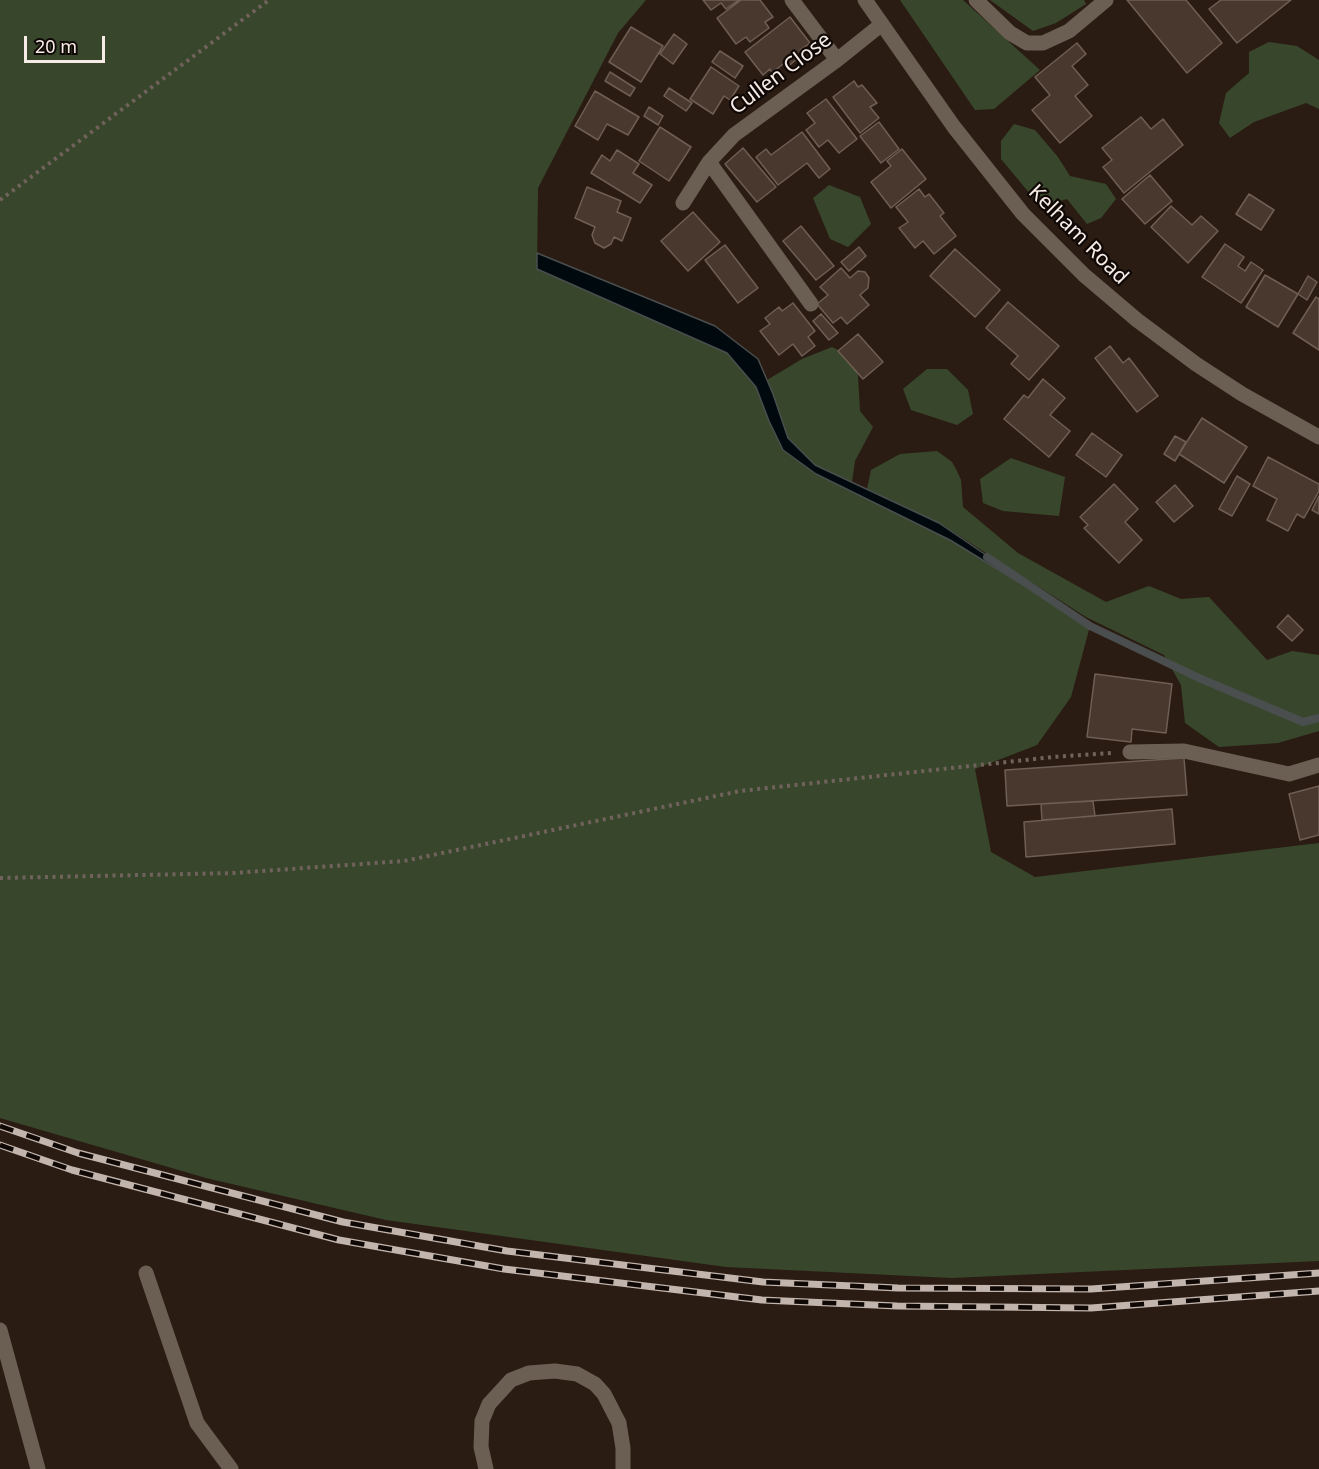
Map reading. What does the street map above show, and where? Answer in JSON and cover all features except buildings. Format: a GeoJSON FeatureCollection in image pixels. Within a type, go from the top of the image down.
{"type":"FeatureCollection","features":[{"type":"Feature","properties":{"kind":"street"},"geometry":{"type":"LineString","coordinates":[[792,0],[837,60]]}},
{"type":"Feature","properties":{"kind":"street","name":"Kelham Road"},"geometry":{"type":"LineString","coordinates":[[865,0],[954,127],[1023,214],[1084,275],[1137,320],[1196,364],[1242,394],[1319,437]]}},
{"type":"Feature","properties":{"kind":"street"},"geometry":{"type":"LineString","coordinates":[[976,0],[1010,33],[1027,43],[1043,43],[1069,31],[1106,0]]}},
{"type":"Feature","properties":{"kind":"street","name":"Cullen Close"},"geometry":{"type":"LineString","coordinates":[[683,203],[709,162],[735,135],[882,24]]}},
{"type":"Feature","properties":{"kind":"street"},"geometry":{"type":"LineString","coordinates":[[709,162],[811,304]]}},
{"type":"Feature","properties":{"kind":"street"},"geometry":{"type":"LineString","coordinates":[[1130,752],[1184,751],[1289,774],[1319,765]]}},
{"type":"Feature","properties":{"kind":"street"},"geometry":{"type":"LineString","coordinates":[[146,1273],[197,1424],[231,1469]]}},
{"type":"Feature","properties":{"kind":"street"},"geometry":{"type":"LineString","coordinates":[[0,1330],[38,1469]]}},
{"type":"Feature","properties":{"kind":"street"},"geometry":{"type":"LineString","coordinates":[[486,1469],[481,1447],[482,1421],[489,1404],[511,1380],[529,1373],[555,1371],[577,1374],[595,1384],[604,1394],[619,1423],[623,1448],[623,1469]]}},
{"type":"Feature","properties":{"kind":"path"},"geometry":{"type":"LineString","coordinates":[[0,200],[268,0]]}},
{"type":"Feature","properties":{"kind":"path"},"geometry":{"type":"LineString","coordinates":[[0,878],[234,873],[404,861],[740,791],[1053,757],[1130,752]]}},
{"type":"Feature","properties":{"kind":"green space"},"geometry":{"type":"Polygon","coordinates":[[[0,0],[646,0],[618,33],[538,188],[537,269],[727,353],[756,387],[783,450],[816,474],[950,540],[1090,626],[1071,697],[1037,745],[975,769],[991,852],[1035,877],[1319,843],[1319,1261],[952,1278],[726,1267],[386,1220],[206,1178],[0,1118],[0,0]]]}},
{"type":"Feature","properties":{"kind":"green space"},"geometry":{"type":"Polygon","coordinates":[[[900,0],[963,0],[1040,70],[994,109],[975,110],[900,0]]]}},
{"type":"Feature","properties":{"kind":"green space"},"geometry":{"type":"Polygon","coordinates":[[[990,0],[1084,0],[1086,4],[1056,23],[1033,31],[990,0]]]}},
{"type":"Feature","properties":{"kind":"green space"},"geometry":{"type":"Polygon","coordinates":[[[1269,42],[1297,46],[1319,60],[1319,109],[1306,103],[1254,122],[1230,138],[1219,123],[1226,93],[1249,73],[1249,52],[1269,42]]]}},
{"type":"Feature","properties":{"kind":"green space"},"geometry":{"type":"Polygon","coordinates":[[[1014,124],[1035,130],[1058,157],[1070,176],[1106,184],[1116,199],[1101,218],[1087,224],[1067,199],[1041,207],[1001,159],[1001,141],[1014,124]]]}},
{"type":"Feature","properties":{"kind":"green space"},"geometry":{"type":"Polygon","coordinates":[[[829,185],[860,197],[871,224],[848,247],[830,239],[813,198],[829,185]]]}},
{"type":"Feature","properties":{"kind":"green space"},"geometry":{"type":"Polygon","coordinates":[[[832,347],[857,359],[860,411],[873,427],[855,461],[852,482],[815,465],[788,438],[767,380],[802,359],[832,347]]]}},
{"type":"Feature","properties":{"kind":"green space"},"geometry":{"type":"Polygon","coordinates":[[[927,369],[947,369],[968,390],[973,414],[957,425],[911,410],[903,389],[927,369]]]}},
{"type":"Feature","properties":{"kind":"green space"},"geometry":{"type":"Polygon","coordinates":[[[937,451],[952,462],[957,471],[961,480],[963,507],[1018,553],[1106,602],[1149,586],[1181,599],[1209,597],[1267,660],[1292,651],[1319,655],[1319,731],[1278,743],[1219,747],[1185,723],[1181,685],[1164,655],[1086,617],[939,523],[867,489],[871,470],[900,454],[937,451]]]}},
{"type":"Feature","properties":{"kind":"green space"},"geometry":{"type":"Polygon","coordinates":[[[1011,458],[1065,477],[1059,516],[1003,511],[983,503],[980,479],[1011,458]]]}},
{"type":"Feature","properties":{"kind":"shaded area"},"geometry":{"type":"Polygon","coordinates":[[[537,253],[715,326],[758,359],[788,438],[815,465],[939,523],[1090,626],[950,540],[816,474],[783,450],[756,387],[727,353],[537,269],[537,253]]]}},
{"type":"Feature","properties":{"kind":"waterway"},"geometry":{"type":"LineString","coordinates":[[987,557],[1090,626],[1199,678],[1303,722],[1319,718]]}},
{"type":"Feature","properties":{"kind":"railway"},"geometry":{"type":"LineString","coordinates":[[0,1126],[78,1153],[343,1222],[507,1251],[763,1282],[898,1288],[1091,1289],[1319,1273]]}},
{"type":"Feature","properties":{"kind":"railway"},"geometry":{"type":"LineString","coordinates":[[0,1145],[72,1170],[339,1240],[504,1269],[762,1300],[897,1306],[1091,1308],[1319,1291]]}}]}
